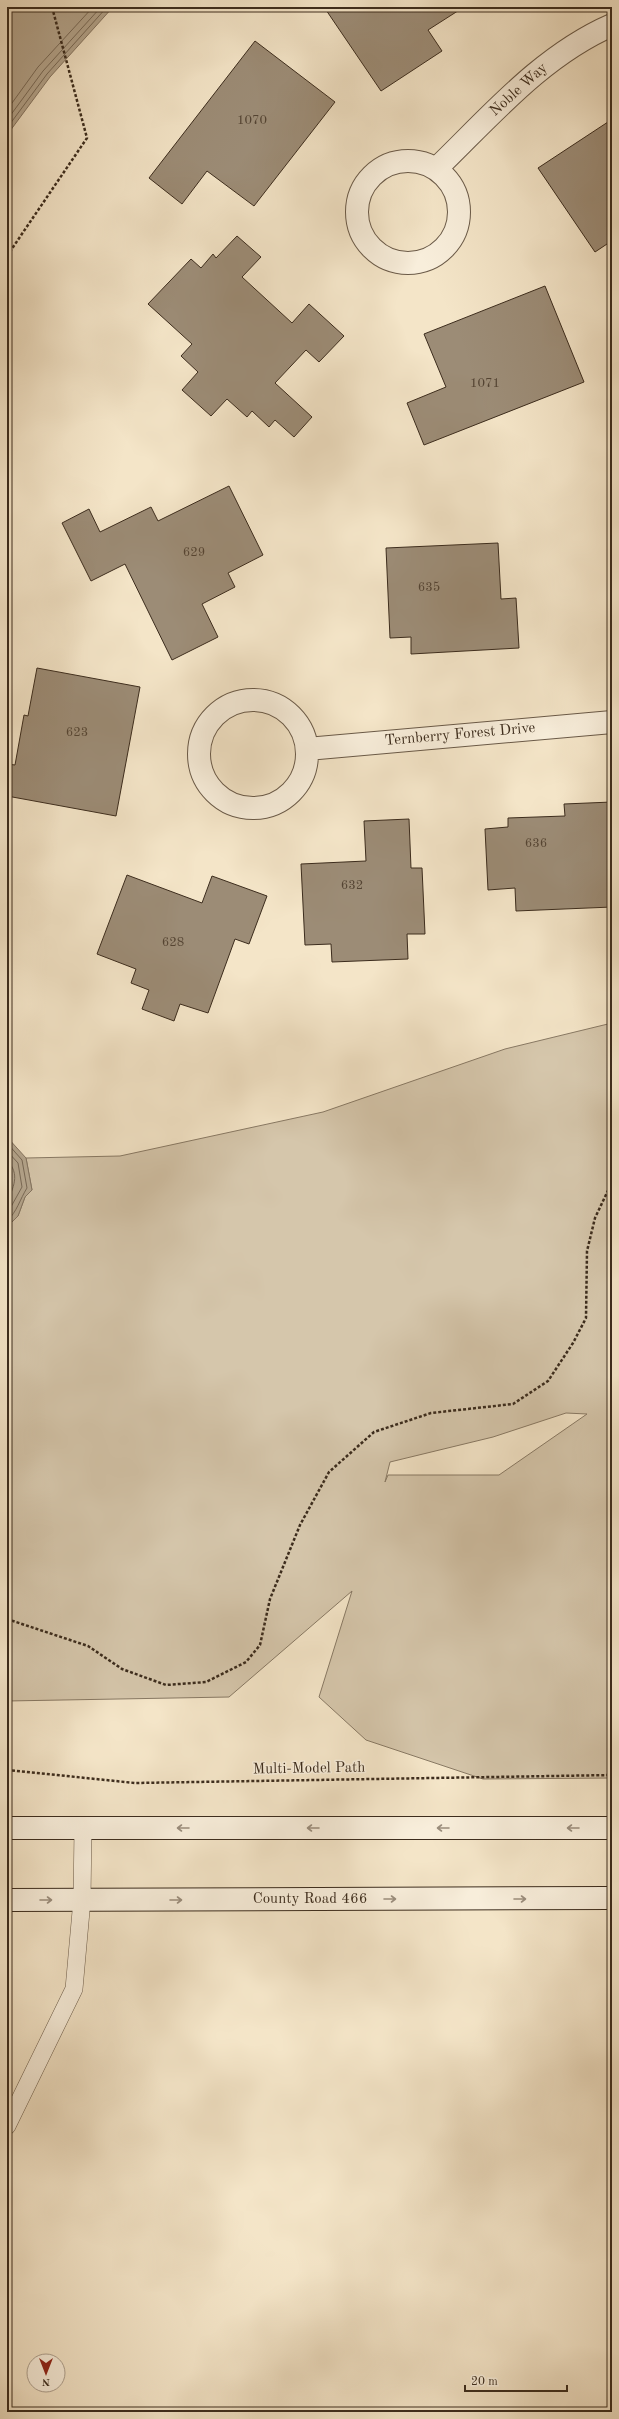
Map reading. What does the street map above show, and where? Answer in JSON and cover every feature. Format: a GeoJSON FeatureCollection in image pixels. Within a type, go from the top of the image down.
{"type":"FeatureCollection","features":[{"type":"Feature","properties":{"kind":"main road","name":"Noble Way"},"geometry":{"type":"LineString","coordinates":[[436,169],[510,94],[555,59],[612,26]]}},
{"type":"Feature","properties":{"kind":"main road"},"geometry":{"type":"LineString","coordinates":[[408,161],[420,162],[436,169],[448,180],[456,194],[460,209],[458,225],[451,240],[436,254],[426,259],[411,263],[395,260],[380,254],[367,242],[359,226],[357,208],[361,192],[371,177],[385,166],[408,161]]}},
{"type":"Feature","properties":{"kind":"main road"},"geometry":{"type":"LineString","coordinates":[[258,700],[276,704],[286,711],[302,730],[307,749],[306,766],[300,782],[289,795],[275,804],[258,808],[241,807],[225,801],[212,790],[203,776],[199,758],[200,740],[208,723],[222,709],[239,701],[258,700]]}},
{"type":"Feature","properties":{"kind":"main road","name":"Ternberry Forest Drive"},"geometry":{"type":"LineString","coordinates":[[307,749],[612,722]]}},
{"type":"Feature","properties":{"kind":"main road"},"geometry":{"type":"LineString","coordinates":[[7,1828],[612,1828]]}},
{"type":"Feature","properties":{"kind":"main road","name":"County Road 466"},"geometry":{"type":"LineString","coordinates":[[7,1900],[612,1898]]}},
{"type":"Feature","properties":{"kind":"lane"},"geometry":{"type":"LineString","coordinates":[[7,2126],[74,1989],[82,1900],[83,1828]]}},
{"type":"Feature","properties":{"kind":"path"},"geometry":{"type":"LineString","coordinates":[[7,256],[87,138],[79,115],[52,7]]}},
{"type":"Feature","properties":{"kind":"path"},"geometry":{"type":"LineString","coordinates":[[7,1619],[88,1646],[122,1669],[166,1685],[206,1682],[246,1662],[260,1645],[270,1599],[280,1573],[300,1525],[329,1472],[374,1432],[431,1413],[513,1404],[548,1382],[586,1318],[587,1251],[595,1218],[612,1182]]}},
{"type":"Feature","properties":{"kind":"path","name":"Multi-Model Path"},"geometry":{"type":"LineString","coordinates":[[7,1770],[136,1783],[612,1775]]}},
{"type":"Feature","properties":{"kind":"shaded area"},"geometry":{"type":"Polygon","coordinates":[[[612,1023],[612,1778],[483,1779],[366,1740],[319,1697],[352,1591],[229,1697],[7,1701],[7,1227],[18,1216],[25,1197],[32,1190],[26,1158],[120,1156],[323,1112],[505,1049],[612,1023]],[[566,1413],[493,1437],[390,1462],[385,1482],[388,1475],[499,1475],[587,1414],[566,1413]]]}},
{"type":"Feature","properties":{"kind":"water"},"geometry":{"type":"Polygon","coordinates":[[[7,7],[113,7],[50,77],[7,135],[7,7]]]}},
{"type":"Feature","properties":{"kind":"water"},"geometry":{"type":"Polygon","coordinates":[[[7,1137],[26,1158],[32,1190],[25,1197],[18,1216],[7,1227],[7,1137]]]}},
{"type":"Feature","properties":{"kind":"building"},"geometry":{"type":"Polygon","coordinates":[[[324,7],[464,7],[428,30],[442,51],[381,91],[324,7]]]}},
{"type":"Feature","properties":{"kind":"building"},"geometry":{"type":"Polygon","coordinates":[[[255,41],[335,102],[254,206],[207,171],[182,204],[149,178],[255,41]]]}},
{"type":"Feature","properties":{"kind":"building"},"geometry":{"type":"Polygon","coordinates":[[[611,120],[612,246],[610,242],[595,252],[538,168],[611,120]]]}},
{"type":"Feature","properties":{"kind":"building"},"geometry":{"type":"Polygon","coordinates":[[[237,236],[261,257],[242,277],[292,323],[309,304],[344,336],[319,362],[306,350],[275,383],[312,417],[294,437],[275,420],[269,427],[252,411],[247,417],[227,399],[211,416],[182,390],[198,372],[181,356],[192,344],[148,304],[191,259],[201,268],[213,254],[216,258],[237,236]]]}},
{"type":"Feature","properties":{"kind":"building"},"geometry":{"type":"Polygon","coordinates":[[[545,286],[584,382],[424,445],[407,403],[446,387],[424,334],[545,286]]]}},
{"type":"Feature","properties":{"kind":"building"},"geometry":{"type":"Polygon","coordinates":[[[229,486],[263,555],[228,573],[235,587],[202,604],[218,637],[172,660],[125,564],[91,581],[62,523],[89,509],[100,532],[151,507],[158,521],[229,486]]]}},
{"type":"Feature","properties":{"kind":"building"},"geometry":{"type":"Polygon","coordinates":[[[498,543],[501,599],[516,598],[519,648],[411,654],[411,637],[390,638],[386,548],[498,543]]]}},
{"type":"Feature","properties":{"kind":"building"},"geometry":{"type":"Polygon","coordinates":[[[37,668],[140,687],[116,816],[7,796],[7,764],[15,765],[24,715],[28,716],[37,668]]]}},
{"type":"Feature","properties":{"kind":"building"},"geometry":{"type":"Polygon","coordinates":[[[612,802],[612,907],[516,911],[515,888],[488,890],[485,829],[508,827],[508,818],[565,816],[564,804],[612,802]]]}},
{"type":"Feature","properties":{"kind":"building"},"geometry":{"type":"Polygon","coordinates":[[[409,819],[411,868],[422,868],[425,934],[407,934],[408,959],[332,962],[331,944],[305,945],[301,864],[366,861],[364,821],[409,819]]]}},
{"type":"Feature","properties":{"kind":"building"},"geometry":{"type":"Polygon","coordinates":[[[127,875],[202,903],[212,876],[267,896],[249,944],[235,939],[208,1013],[180,1004],[174,1021],[142,1009],[149,990],[131,983],[136,969],[97,954],[127,875]]]}}]}
